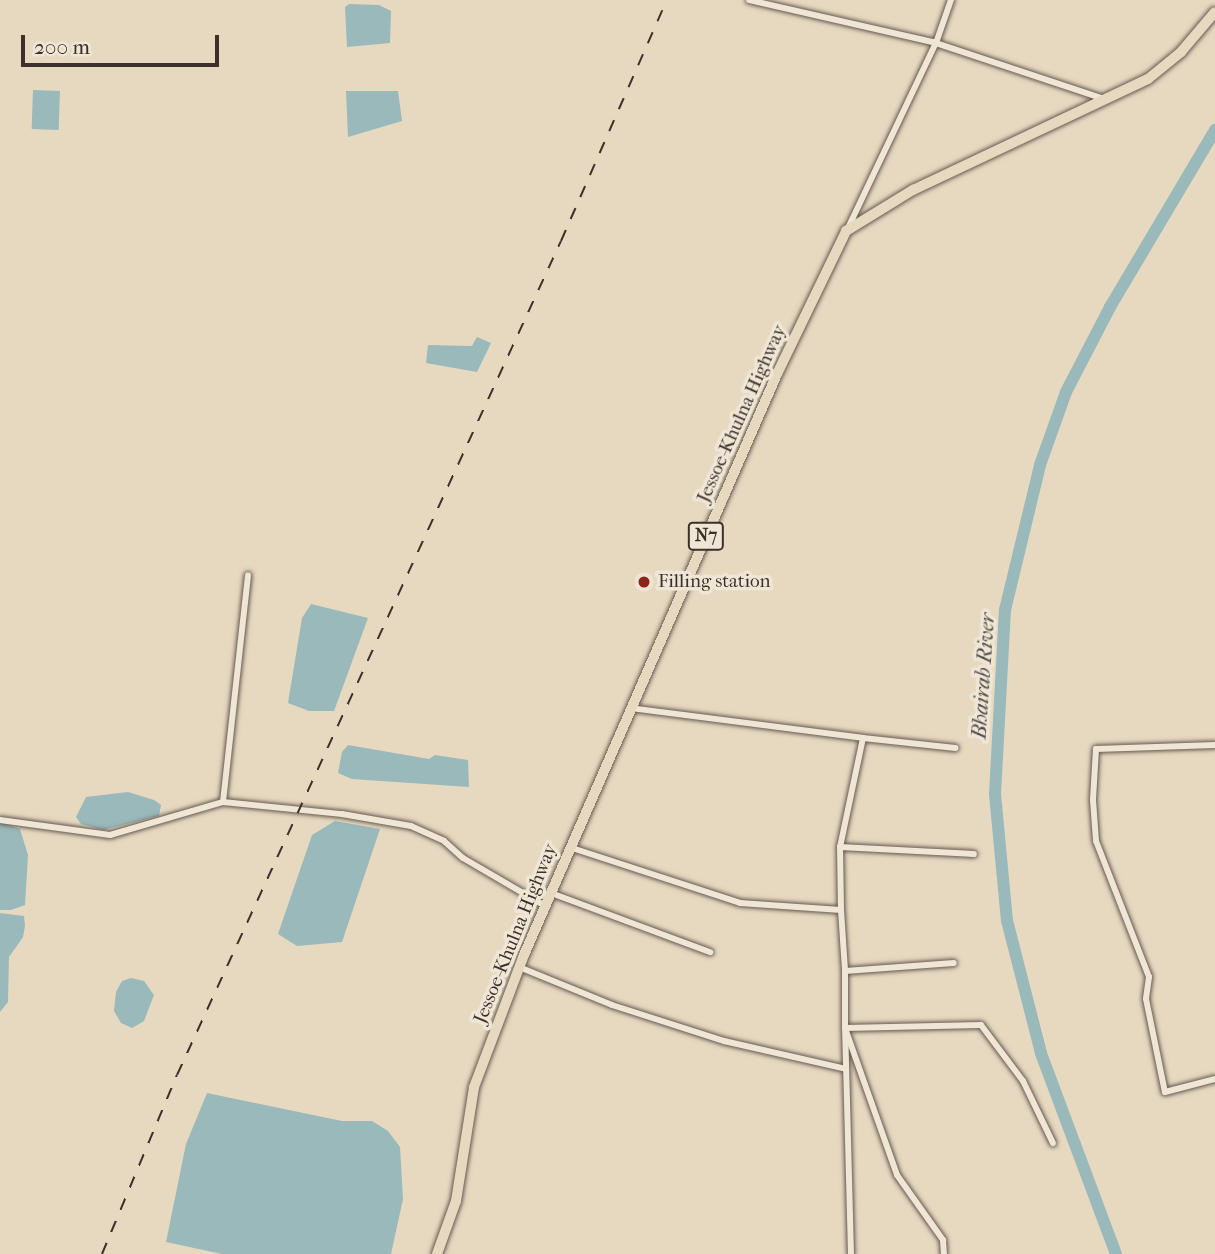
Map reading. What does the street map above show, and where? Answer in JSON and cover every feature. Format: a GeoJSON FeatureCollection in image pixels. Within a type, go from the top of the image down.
{"type":"FeatureCollection","features":[{"type":"Feature","properties":{"kind":"highway"},"geometry":{"type":"LineString","coordinates":[[846,231],[913,190],[1107,100],[1169,64],[1215,12]]}},
{"type":"Feature","properties":{"kind":"highway","name":"Jessoe-Khulna Highway"},"geometry":{"type":"LineString","coordinates":[[437,1254],[456,1201],[474,1087],[519,967],[629,708],[846,231]]}},
{"type":"Feature","properties":{"kind":"street"},"geometry":{"type":"LineString","coordinates":[[749,0],[936,43],[1107,100]]}},
{"type":"Feature","properties":{"kind":"street"},"geometry":{"type":"LineString","coordinates":[[846,231],[936,43],[951,0]]}},
{"type":"Feature","properties":{"kind":"street"},"geometry":{"type":"LineString","coordinates":[[223,802],[248,575]]}},
{"type":"Feature","properties":{"kind":"street"},"geometry":{"type":"LineString","coordinates":[[629,708],[955,748]]}},
{"type":"Feature","properties":{"kind":"street"},"geometry":{"type":"LineString","coordinates":[[851,1254],[840,847],[863,738]]}},
{"type":"Feature","properties":{"kind":"street"},"geometry":{"type":"LineString","coordinates":[[1215,745],[1096,749],[1093,800],[1096,841],[1149,977],[1146,999],[1165,1092],[1215,1079]]}},
{"type":"Feature","properties":{"kind":"street"},"geometry":{"type":"LineString","coordinates":[[0,820],[110,835],[223,802],[411,826],[444,841],[463,858],[545,906]]}},
{"type":"Feature","properties":{"kind":"street"},"geometry":{"type":"LineString","coordinates":[[569,847],[740,903],[841,910]]}},
{"type":"Feature","properties":{"kind":"street"},"geometry":{"type":"LineString","coordinates":[[840,847],[974,854]]}},
{"type":"Feature","properties":{"kind":"street"},"geometry":{"type":"LineString","coordinates":[[551,893],[710,952]]}},
{"type":"Feature","properties":{"kind":"street"},"geometry":{"type":"LineString","coordinates":[[845,971],[954,963]]}},
{"type":"Feature","properties":{"kind":"street"},"geometry":{"type":"LineString","coordinates":[[519,967],[612,1005],[724,1041],[846,1069]]}},
{"type":"Feature","properties":{"kind":"street"},"geometry":{"type":"LineString","coordinates":[[845,1028],[981,1025],[1023,1081],[1053,1143]]}},
{"type":"Feature","properties":{"kind":"street"},"geometry":{"type":"LineString","coordinates":[[845,1028],[897,1175],[943,1240],[944,1254]]}},
{"type":"Feature","properties":{"kind":"water"},"geometry":{"type":"Polygon","coordinates":[[[349,4],[379,5],[391,11],[390,43],[347,47],[345,7],[349,4]]]}},
{"type":"Feature","properties":{"kind":"water"},"geometry":{"type":"Polygon","coordinates":[[[33,90],[60,91],[59,130],[32,129],[33,90]]]}},
{"type":"Feature","properties":{"kind":"water"},"geometry":{"type":"Polygon","coordinates":[[[346,91],[398,91],[402,121],[348,137],[346,91]]]}},
{"type":"Feature","properties":{"kind":"water"},"geometry":{"type":"Polygon","coordinates":[[[477,337],[491,343],[477,372],[426,363],[428,345],[472,346],[477,337]]]}},
{"type":"Feature","properties":{"kind":"water"},"geometry":{"type":"Polygon","coordinates":[[[311,604],[368,618],[334,711],[309,711],[288,703],[302,618],[311,604]]]}},
{"type":"Feature","properties":{"kind":"water"},"geometry":{"type":"Polygon","coordinates":[[[348,745],[429,759],[435,755],[468,760],[469,787],[352,779],[338,773],[342,752],[348,745]]]}},
{"type":"Feature","properties":{"kind":"water"},"geometry":{"type":"Polygon","coordinates":[[[128,792],[161,805],[159,816],[103,830],[81,824],[76,817],[86,797],[128,792]]]}},
{"type":"Feature","properties":{"kind":"water"},"geometry":{"type":"Polygon","coordinates":[[[335,821],[380,829],[342,942],[297,946],[278,934],[312,835],[335,821]]]}},
{"type":"Feature","properties":{"kind":"water"},"geometry":{"type":"Polygon","coordinates":[[[0,822],[20,829],[28,855],[25,905],[11,910],[0,910],[0,822]]]}},
{"type":"Feature","properties":{"kind":"water"},"geometry":{"type":"Polygon","coordinates":[[[0,913],[24,916],[25,926],[23,937],[9,957],[8,1002],[0,1012],[0,913]]]}},
{"type":"Feature","properties":{"kind":"water"},"geometry":{"type":"Polygon","coordinates":[[[131,978],[144,981],[154,995],[144,1021],[132,1028],[121,1023],[114,1011],[116,992],[122,981],[131,978]]]}},
{"type":"Feature","properties":{"kind":"water"},"geometry":{"type":"Polygon","coordinates":[[[207,1093],[342,1121],[372,1121],[388,1131],[400,1147],[403,1199],[391,1254],[222,1254],[166,1242],[186,1144],[207,1093]]]}},
{"type":"Feature","properties":{"kind":"waterway","name":"Bhairab River"},"geometry":{"type":"LineString","coordinates":[[1116,1254],[1041,1053],[1007,921],[995,794],[1005,610],[1040,465],[1066,392],[1110,307],[1215,130]]}},
{"type":"Feature","properties":{"kind":"railway"},"geometry":{"type":"LineString","coordinates":[[102,1254],[177,1075],[561,241],[667,0]]}},
{"type":"Feature","properties":{"kind":"place","name":"Filling station"},"geometry":{"type":"Point","coordinates":[644,582]}}]}
